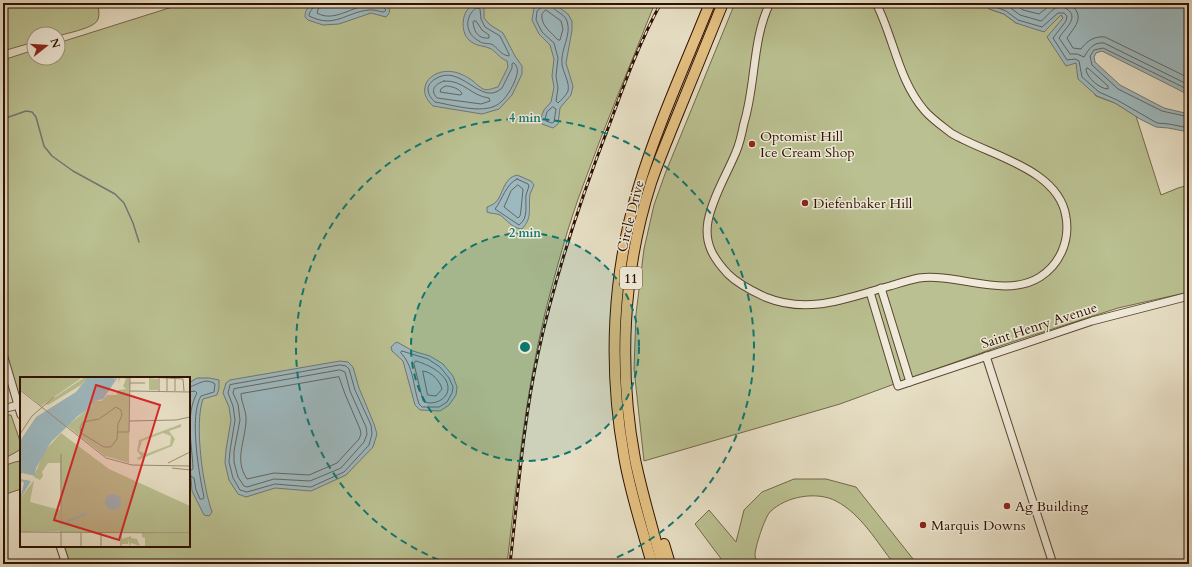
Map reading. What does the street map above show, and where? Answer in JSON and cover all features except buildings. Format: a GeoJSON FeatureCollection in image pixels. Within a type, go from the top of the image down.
{"type":"FeatureCollection","features":[{"type":"Feature","properties":{"kind":"highway","name":"Circle Drive"},"geometry":{"type":"LineString","coordinates":[[652,564],[630,485],[620,430],[614,350],[616,299],[626,236],[638,187],[649,154],[710,3]]}},
{"type":"Feature","properties":{"kind":"highway","name":"Circle Drive"},"geometry":{"type":"LineString","coordinates":[[662,564],[642,490],[628,407],[626,341],[633,262],[639,225],[651,183],[723,3]]}},
{"type":"Feature","properties":{"kind":"highway"},"geometry":{"type":"LineString","coordinates":[[628,407],[632,416],[646,485],[670,564]]}},
{"type":"Feature","properties":{"kind":"street"},"geometry":{"type":"LineString","coordinates":[[770,3],[761,27],[747,114],[737,150],[720,188],[709,218],[707,234],[709,245],[714,258],[732,278],[744,286],[772,300],[811,306],[844,300],[915,279],[932,277],[998,286],[1013,286],[1038,278],[1049,271],[1056,262],[1062,253],[1066,239],[1066,216],[1060,198],[1042,179],[1020,165],[953,134],[936,122],[925,111],[917,100],[903,73],[876,3]]}},
{"type":"Feature","properties":{"kind":"street"},"geometry":{"type":"LineString","coordinates":[[882,288],[910,382]]}},
{"type":"Feature","properties":{"kind":"street","name":"Saint Henry Avenue"},"geometry":{"type":"LineString","coordinates":[[870,292],[898,386],[1092,321],[1189,296]]}},
{"type":"Feature","properties":{"kind":"street"},"geometry":{"type":"LineString","coordinates":[[3,354],[20,412]]}},
{"type":"Feature","properties":{"kind":"street"},"geometry":{"type":"LineString","coordinates":[[986,356],[1053,564]]}},
{"type":"Feature","properties":{"kind":"street"},"geometry":{"type":"LineString","coordinates":[[3,410],[18,405]]}},
{"type":"Feature","properties":{"kind":"street"},"geometry":{"type":"LineString","coordinates":[[60,547],[66,564]]}},
{"type":"Feature","properties":{"kind":"green space"},"geometry":{"type":"Polygon","coordinates":[[[3,3],[98,3],[99,17],[96,22],[87,28],[66,34],[66,26],[26,26],[26,44],[3,51],[3,3]]]}},
{"type":"Feature","properties":{"kind":"green space"},"geometry":{"type":"Polygon","coordinates":[[[185,3],[655,3],[592,160],[578,199],[553,280],[532,375],[518,469],[507,564],[68,564],[63,547],[190,547],[190,377],[20,377],[20,401],[3,343],[3,60],[26,53],[26,66],[66,66],[66,40],[185,3]]]}},
{"type":"Feature","properties":{"kind":"green space"},"geometry":{"type":"Polygon","coordinates":[[[735,3],[983,3],[989,9],[1004,14],[1016,23],[1061,15],[1076,63],[1096,96],[1115,103],[1136,116],[1161,195],[1189,185],[1189,292],[1118,308],[1012,342],[840,404],[644,461],[634,369],[636,314],[644,249],[654,205],[665,174],[735,3]]]}},
{"type":"Feature","properties":{"kind":"green space"},"geometry":{"type":"Polygon","coordinates":[[[11,415],[20,441],[20,449],[7,457],[3,453],[3,416],[11,415]]]}},
{"type":"Feature","properties":{"kind":"green space"},"geometry":{"type":"Polygon","coordinates":[[[20,461],[20,489],[3,495],[3,466],[20,461]]]}},
{"type":"Feature","properties":{"kind":"green space","name":"Marquis Downs"},"geometry":{"type":"Polygon","coordinates":[[[794,479],[826,479],[856,487],[917,564],[894,564],[868,529],[853,513],[836,501],[820,496],[811,496],[784,502],[770,512],[763,526],[757,546],[755,555],[757,564],[725,564],[695,524],[709,510],[736,542],[744,510],[762,492],[794,479]]]}},
{"type":"Feature","properties":{"kind":"water"},"geometry":{"type":"Polygon","coordinates":[[[313,3],[383,3],[389,8],[390,11],[386,17],[371,13],[339,24],[323,25],[308,20],[305,17],[307,9],[313,3]]]}},
{"type":"Feature","properties":{"kind":"water"},"geometry":{"type":"Polygon","coordinates":[[[542,3],[553,3],[568,14],[572,21],[572,30],[566,63],[573,86],[571,95],[560,108],[558,124],[553,128],[542,124],[540,120],[544,110],[551,102],[554,87],[552,76],[554,59],[550,45],[539,34],[532,20],[534,8],[542,3]]]}},
{"type":"Feature","properties":{"kind":"water"},"geometry":{"type":"Polygon","coordinates":[[[983,3],[1189,3],[1189,95],[1102,51],[1096,53],[1094,57],[1095,62],[1120,85],[1164,108],[1189,114],[1189,132],[1156,127],[1115,103],[1097,96],[1078,79],[1076,63],[1066,66],[1047,37],[1063,18],[1061,15],[1044,32],[1016,23],[1004,14],[989,9],[983,3]]]}},
{"type":"Feature","properties":{"kind":"water"},"geometry":{"type":"Polygon","coordinates":[[[476,4],[480,4],[484,8],[484,18],[489,24],[503,33],[522,66],[522,74],[512,95],[499,109],[482,114],[433,106],[426,98],[425,90],[427,81],[436,74],[446,71],[455,72],[469,78],[483,89],[489,90],[498,87],[508,67],[507,61],[493,50],[479,46],[469,40],[464,32],[463,21],[466,11],[476,4]]]}},
{"type":"Feature","properties":{"kind":"water"},"geometry":{"type":"Polygon","coordinates":[[[517,175],[531,181],[534,185],[530,194],[528,221],[522,229],[513,226],[500,215],[487,212],[487,207],[496,202],[506,183],[512,177],[517,175]]]}},
{"type":"Feature","properties":{"kind":"water"},"geometry":{"type":"Polygon","coordinates":[[[397,342],[413,351],[430,356],[443,364],[453,376],[457,387],[456,395],[449,405],[440,411],[420,410],[415,405],[403,361],[392,351],[391,347],[397,342]]]}},
{"type":"Feature","properties":{"kind":"water"},"geometry":{"type":"Polygon","coordinates":[[[340,361],[348,362],[353,367],[359,388],[377,434],[373,447],[346,475],[311,491],[275,488],[246,497],[238,494],[229,480],[225,463],[231,420],[229,407],[223,393],[226,383],[230,380],[340,361]]]}},
{"type":"Feature","properties":{"kind":"water"},"geometry":{"type":"Polygon","coordinates":[[[197,378],[219,380],[217,395],[203,399],[200,410],[199,424],[201,456],[212,512],[209,516],[204,515],[192,491],[190,465],[190,382],[197,378]]]}},
{"type":"Feature","properties":{"kind":"waterway"},"geometry":{"type":"LineString","coordinates":[[3,119],[26,111],[32,112],[36,117],[44,146],[52,156],[73,171],[115,194],[124,203],[133,223],[139,242]]}},
{"type":"Feature","properties":{"kind":"railway"},"geometry":{"type":"LineString","coordinates":[[510,564],[528,406],[538,354],[552,295],[579,208],[621,92],[646,32],[661,3]]}},
{"type":"Feature","properties":{"kind":"place","name":"Optomist Hill Ice Cream Shop"},"geometry":{"type":"Point","coordinates":[752,144]}},
{"type":"Feature","properties":{"kind":"place","name":"Diefenbaker Hill"},"geometry":{"type":"Point","coordinates":[805,203]}},
{"type":"Feature","properties":{"kind":"place","name":"Ag Building"},"geometry":{"type":"Point","coordinates":[1007,506]}},
{"type":"Feature","properties":{"kind":"place","name":"Marquis Downs"},"geometry":{"type":"Point","coordinates":[923,525]}}]}
